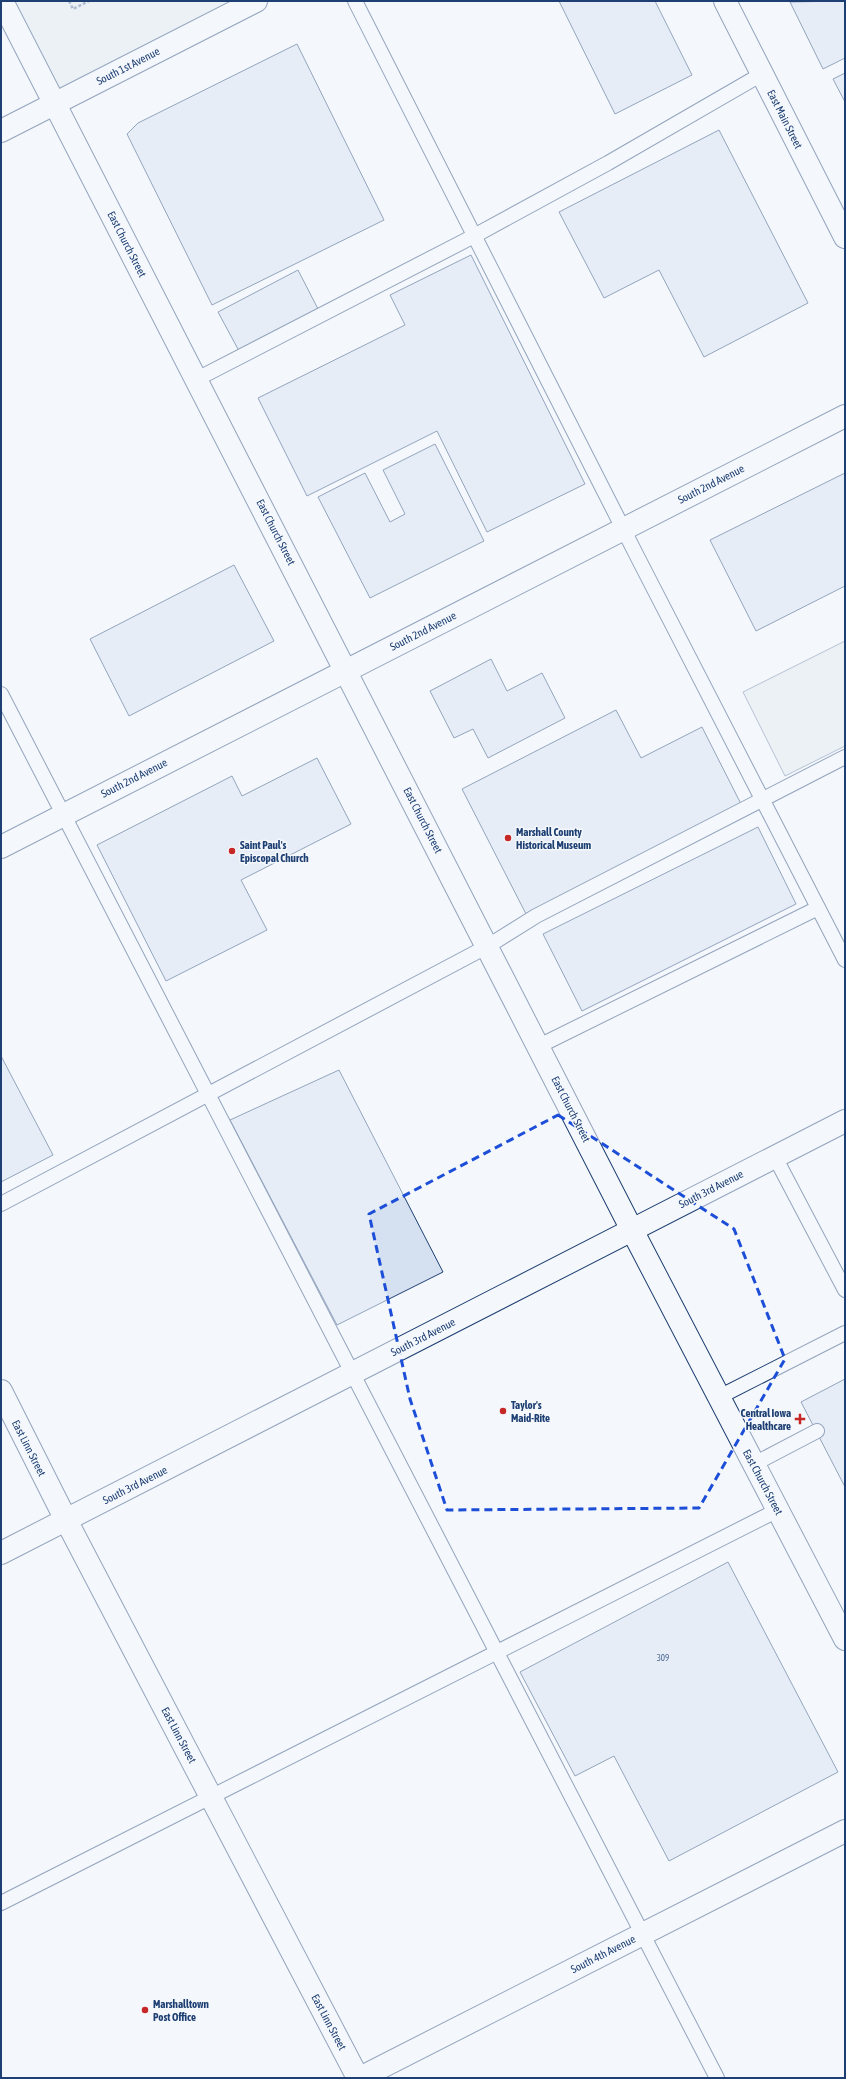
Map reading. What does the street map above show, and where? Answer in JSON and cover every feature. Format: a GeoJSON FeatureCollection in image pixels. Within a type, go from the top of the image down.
{"type":"FeatureCollection","features":[{"type":"Feature","properties":{"kind":"street","name":"East Church Street"},"geometry":{"type":"LineString","coordinates":[[2,1],[347,670],[632,1230],[845,1639]]}},
{"type":"Feature","properties":{"kind":"street","name":"South 1st Avenue"},"geometry":{"type":"LineString","coordinates":[[1,131],[256,1]]}},
{"type":"Feature","properties":{"kind":"street","name":"East Main Street"},"geometry":{"type":"LineString","coordinates":[[725,1],[845,237]]}},
{"type":"Feature","properties":{"kind":"street","name":"South 2nd Avenue"},"geometry":{"type":"LineString","coordinates":[[1,847],[845,416]]}},
{"type":"Feature","properties":{"kind":"street","name":"South 3rd Avenue"},"geometry":{"type":"LineString","coordinates":[[1,1553],[845,1121]]}},
{"type":"Feature","properties":{"kind":"street","name":"East Linn Street"},"geometry":{"type":"LineString","coordinates":[[1,1391],[66,1520],[359,2078]]}},
{"type":"Feature","properties":{"kind":"street","name":"South 4th Avenue"},"geometry":{"type":"LineString","coordinates":[[359,2078],[845,1831]]}},
{"type":"Feature","properties":{"kind":"lane"},"geometry":{"type":"LineString","coordinates":[[355,1],[623,529],[845,960]]}},
{"type":"Feature","properties":{"kind":"lane"},"geometry":{"type":"LineString","coordinates":[[197,379],[474,236],[608,164],[762,74]]}},
{"type":"Feature","properties":{"kind":"lane"},"geometry":{"type":"LineString","coordinates":[[1,694],[717,2078]]}},
{"type":"Feature","properties":{"kind":"lane"},"geometry":{"type":"LineString","coordinates":[[1,1204],[488,946],[536,916],[845,757]]}},
{"type":"Feature","properties":{"kind":"lane"},"geometry":{"type":"LineString","coordinates":[[539,1046],[818,908]]}},
{"type":"Feature","properties":{"kind":"lane"},"geometry":{"type":"LineString","coordinates":[[775,1157],[845,1290]]}},
{"type":"Feature","properties":{"kind":"lane"},"geometry":{"type":"LineString","coordinates":[[719,1397],[845,1333]]}},
{"type":"Feature","properties":{"kind":"lane"},"geometry":{"type":"LineString","coordinates":[[754,1464],[817,1431]]}},
{"type":"Feature","properties":{"kind":"lane"},"geometry":{"type":"LineString","coordinates":[[1,1904],[778,1510]]}},
{"type":"Feature","properties":{"kind":"path"},"geometry":{"type":"LineString","coordinates":[[69,1],[73,9],[90,1]]}},
{"type":"Feature","properties":{"kind":"highlighted area"},"geometry":{"type":"Polygon","coordinates":[[[558,1115],[734,1229],[785,1359],[699,1508],[447,1510],[410,1399],[369,1214],[558,1115]]]}},
{"type":"Feature","properties":{"kind":"shaded area"},"geometry":{"type":"Polygon","coordinates":[[[2,1],[256,1],[55,104],[2,1]]]}},
{"type":"Feature","properties":{"kind":"shaded area"},"geometry":{"type":"Polygon","coordinates":[[[845,641],[845,746],[785,776],[743,692],[845,641]]]}},
{"type":"Feature","properties":{"kind":"building"},"geometry":{"type":"Polygon","coordinates":[[[559,1],[655,1],[692,75],[615,114],[559,1]]]}},
{"type":"Feature","properties":{"kind":"building"},"geometry":{"type":"Polygon","coordinates":[[[845,1],[845,58],[823,69],[790,2],[845,1]]]}},
{"type":"Feature","properties":{"kind":"building"},"geometry":{"type":"Polygon","coordinates":[[[297,44],[384,220],[212,305],[127,134],[138,123],[297,44]]]}},
{"type":"Feature","properties":{"kind":"building"},"geometry":{"type":"Polygon","coordinates":[[[845,73],[845,102],[833,79],[845,73]]]}},
{"type":"Feature","properties":{"kind":"building"},"geometry":{"type":"Polygon","coordinates":[[[719,130],[808,303],[704,357],[659,270],[604,298],[559,212],[719,130]]]}},
{"type":"Feature","properties":{"kind":"building"},"geometry":{"type":"Polygon","coordinates":[[[471,255],[585,484],[487,532],[437,431],[307,496],[258,398],[405,325],[390,295],[471,255]]]}},
{"type":"Feature","properties":{"kind":"building"},"geometry":{"type":"Polygon","coordinates":[[[298,270],[318,309],[239,351],[218,312],[298,270]]]}},
{"type":"Feature","properties":{"kind":"building"},"geometry":{"type":"Polygon","coordinates":[[[435,444],[484,541],[370,598],[318,497],[365,473],[390,522],[405,514],[383,470],[435,444]]]}},
{"type":"Feature","properties":{"kind":"building"},"geometry":{"type":"Polygon","coordinates":[[[845,473],[845,586],[756,631],[710,540],[845,473]]]}},
{"type":"Feature","properties":{"kind":"building"},"geometry":{"type":"Polygon","coordinates":[[[234,565],[274,641],[129,716],[90,639],[234,565]]]}},
{"type":"Feature","properties":{"kind":"building"},"geometry":{"type":"Polygon","coordinates":[[[491,659],[507,691],[542,673],[565,718],[488,758],[473,729],[454,738],[430,691],[491,659]]]}},
{"type":"Feature","properties":{"kind":"building"},"geometry":{"type":"Polygon","coordinates":[[[616,710],[641,758],[702,727],[741,804],[526,914],[462,789],[616,710]]]}},
{"type":"Feature","properties":{"kind":"building"},"geometry":{"type":"Polygon","coordinates":[[[317,758],[351,824],[241,880],[267,930],[166,981],[97,845],[232,776],[242,796],[317,758]]]}},
{"type":"Feature","properties":{"kind":"building"},"geometry":{"type":"Polygon","coordinates":[[[758,827],[796,904],[582,1011],[543,934],[758,827]]]}},
{"type":"Feature","properties":{"kind":"building"},"geometry":{"type":"Polygon","coordinates":[[[1,1056],[53,1155],[1,1182],[1,1056]]]}},
{"type":"Feature","properties":{"kind":"building"},"geometry":{"type":"Polygon","coordinates":[[[339,1070],[443,1272],[337,1325],[230,1120],[339,1070]]]}},
{"type":"Feature","properties":{"kind":"building"},"geometry":{"type":"Polygon","coordinates":[[[845,1379],[845,1487],[801,1402],[845,1379]]]}},
{"type":"Feature","properties":{"kind":"building"},"geometry":{"type":"Polygon","coordinates":[[[728,1562],[838,1772],[669,1861],[614,1756],[575,1776],[520,1672],[728,1562]]]}},
{"type":"Feature","properties":{"kind":"place","name":"Marshall County Historical Museum"},"geometry":{"type":"Point","coordinates":[508,838]}},
{"type":"Feature","properties":{"kind":"place","name":"Saint Paul's Episcopal Church"},"geometry":{"type":"Point","coordinates":[232,851]}},
{"type":"Feature","properties":{"kind":"place","name":"Taylor's Maid-Rite"},"geometry":{"type":"Point","coordinates":[503,1411]}},
{"type":"Feature","properties":{"kind":"place","name":"Central Iowa Healthcare"},"geometry":{"type":"Point","coordinates":[800,1419]}},
{"type":"Feature","properties":{"kind":"place","name":"Marshalltown Post Office"},"geometry":{"type":"Point","coordinates":[145,2010]}}]}
